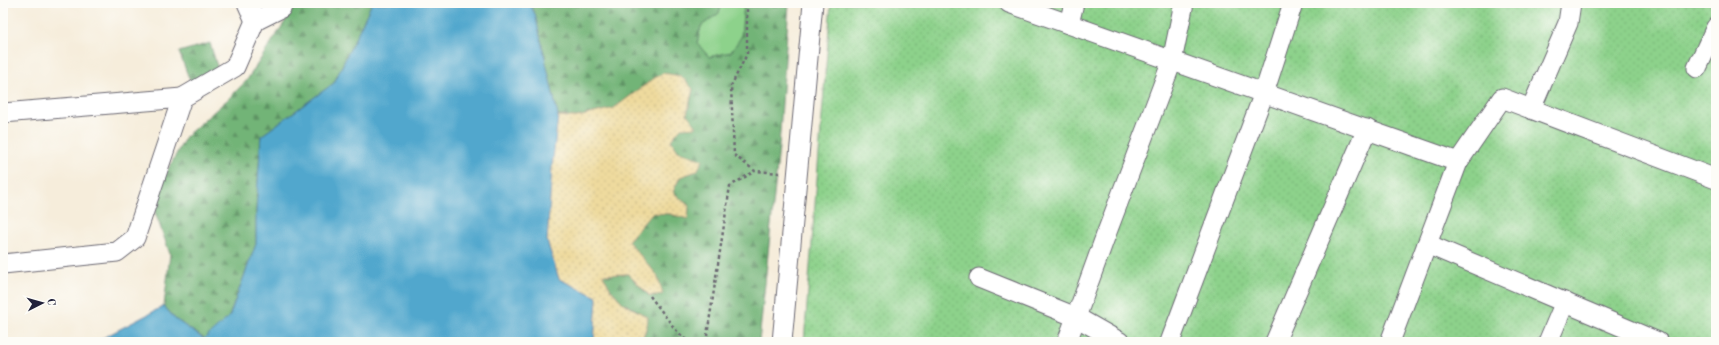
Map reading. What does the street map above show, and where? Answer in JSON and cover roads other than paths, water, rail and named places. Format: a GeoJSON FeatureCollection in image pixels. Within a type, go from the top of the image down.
{"type":"FeatureCollection","features":[{"type":"Feature","properties":{"kind":"street"},"geometry":{"type":"LineString","coordinates":[[247,3],[255,21]]}},
{"type":"Feature","properties":{"kind":"street"},"geometry":{"type":"LineString","coordinates":[[3,113],[182,98],[234,67],[255,21],[281,8],[284,3]]}},
{"type":"Feature","properties":{"kind":"street"},"geometry":{"type":"LineString","coordinates":[[782,342],[813,3]]}},
{"type":"Feature","properties":{"kind":"street"},"geometry":{"type":"LineString","coordinates":[[1009,3],[1458,162]]}},
{"type":"Feature","properties":{"kind":"street"},"geometry":{"type":"LineString","coordinates":[[1069,24],[1074,3]]}},
{"type":"Feature","properties":{"kind":"street"},"geometry":{"type":"LineString","coordinates":[[1068,342],[1107,232],[1172,61],[1184,3]]}},
{"type":"Feature","properties":{"kind":"street"},"geometry":{"type":"LineString","coordinates":[[1170,342],[1264,93],[1293,3]]}},
{"type":"Feature","properties":{"kind":"street"},"geometry":{"type":"LineString","coordinates":[[1531,109],[1568,24],[1571,3]]}},
{"type":"Feature","properties":{"kind":"street"},"geometry":{"type":"LineString","coordinates":[[1697,68],[1716,27]]}},
{"type":"Feature","properties":{"kind":"street"},"geometry":{"type":"LineString","coordinates":[[3,264],[117,252],[135,238],[182,98]]}},
{"type":"Feature","properties":{"kind":"street"},"geometry":{"type":"LineString","coordinates":[[1390,342],[1458,162],[1502,98],[1716,179]]}},
{"type":"Feature","properties":{"kind":"street"},"geometry":{"type":"LineString","coordinates":[[1275,342],[1367,129]]}},
{"type":"Feature","properties":{"kind":"street"},"geometry":{"type":"LineString","coordinates":[[1427,244],[1658,342]]}},
{"type":"Feature","properties":{"kind":"street"},"geometry":{"type":"LineString","coordinates":[[979,278],[1076,317],[1120,342]]}},
{"type":"Feature","properties":{"kind":"street"},"geometry":{"type":"LineString","coordinates":[[1548,342],[1564,302]]}},
{"type":"Feature","properties":{"kind":"water"},"geometry":{"type":"Polygon","coordinates":[[[372,3],[529,3],[535,14],[558,116],[552,166],[547,241],[559,279],[597,297],[594,342],[95,342],[164,306],[175,319],[204,339],[229,317],[256,244],[256,211],[261,136],[334,83],[372,3]]]}}]}
